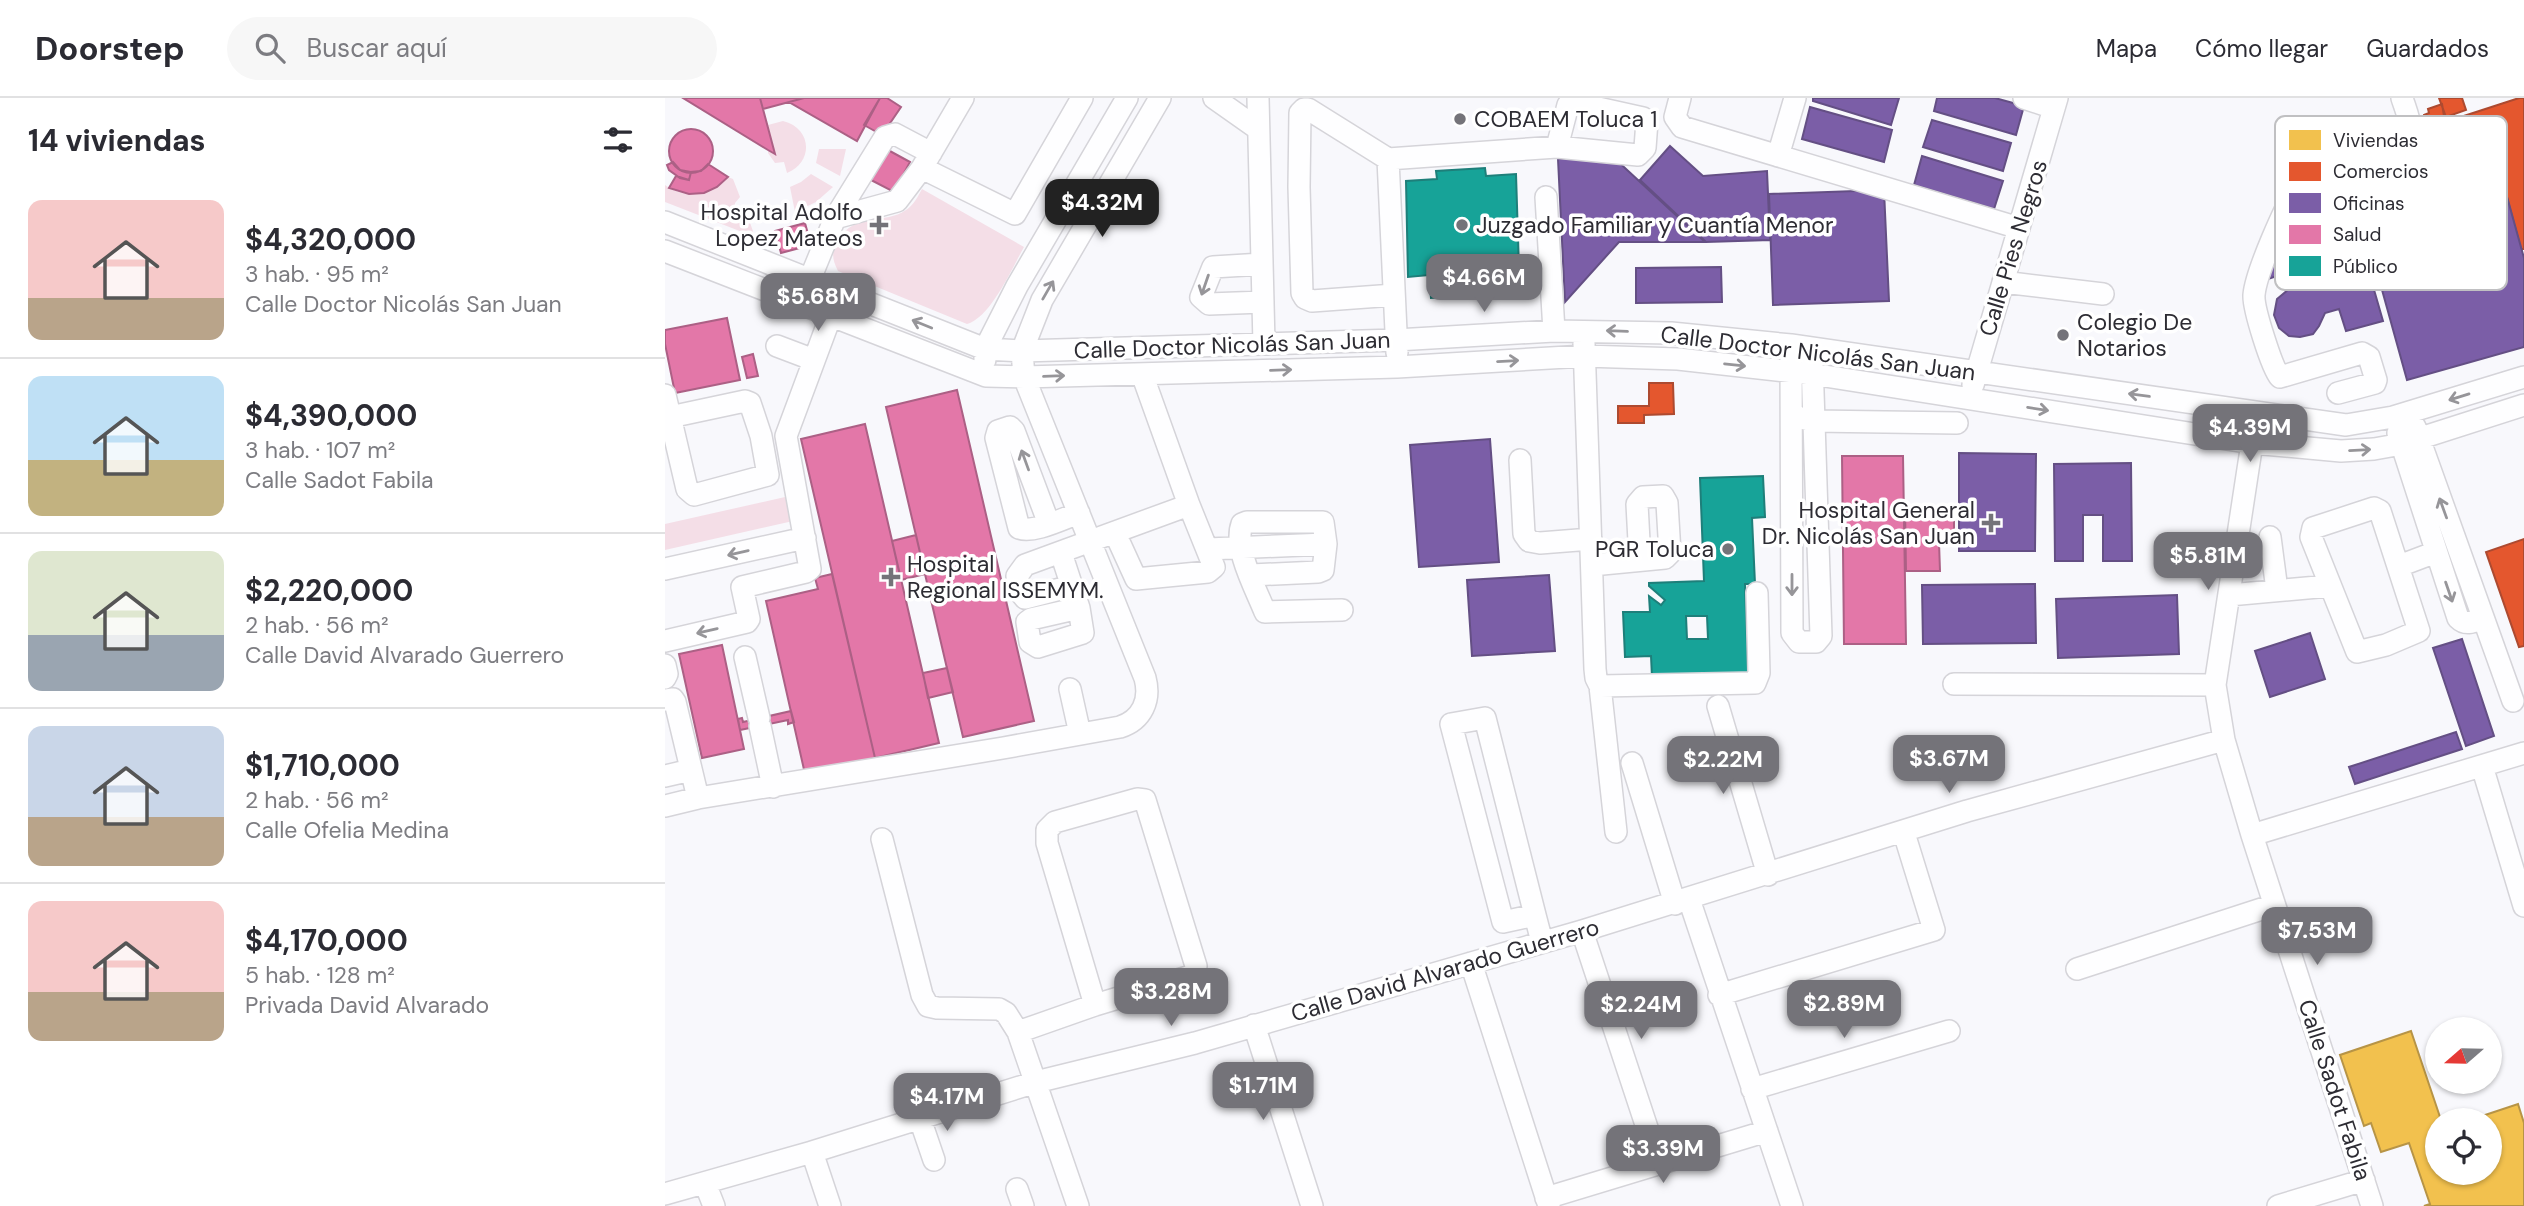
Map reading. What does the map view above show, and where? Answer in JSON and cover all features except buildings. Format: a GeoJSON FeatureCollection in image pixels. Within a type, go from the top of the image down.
{"type":"FeatureCollection","features":[{"type":"Feature","properties":{"kind":"street"},"geometry":{"type":"LineString","coordinates":[[835,218],[902,208],[926,160],[963,98]]}},
{"type":"Feature","properties":{"kind":"street"},"geometry":{"type":"LineString","coordinates":[[810,279],[835,218],[885,136],[895,134],[926,160],[1015,214],[1082,98]]}},
{"type":"Feature","properties":{"kind":"street"},"geometry":{"type":"LineString","coordinates":[[986,376],[985,349],[1017,286],[1127,98]]}},
{"type":"Feature","properties":{"kind":"street"},"geometry":{"type":"LineString","coordinates":[[665,806],[698,798],[1080,734],[1131,723],[1146,703],[1149,691],[1024,377],[1022,351],[1042,300],[1160,98]]}},
{"type":"Feature","properties":{"kind":"street"},"geometry":{"type":"LineString","coordinates":[[1214,98],[1258,130]]}},
{"type":"Feature","properties":{"kind":"street"},"geometry":{"type":"LineString","coordinates":[[1258,98],[1264,344]]}},
{"type":"Feature","properties":{"kind":"street"},"geometry":{"type":"LineString","coordinates":[[1680,98],[1675,117],[1682,127],[2019,228]]}},
{"type":"Feature","properties":{"kind":"street"},"geometry":{"type":"LineString","coordinates":[[1777,156],[1795,98]]}},
{"type":"Feature","properties":{"kind":"street"},"geometry":{"type":"LineString","coordinates":[[2024,98],[2056,103]]}},
{"type":"Feature","properties":{"kind":"street"},"geometry":{"type":"LineString","coordinates":[[2402,98],[2408,116]]}},
{"type":"Feature","properties":{"kind":"street","name":"Calle Pies Negros"},"geometry":{"type":"LineString","coordinates":[[1970,398],[2056,103]]}},
{"type":"Feature","properties":{"kind":"street"},"geometry":{"type":"LineString","coordinates":[[1394,295],[1312,300],[1305,298],[1302,293],[1299,187],[1300,113],[1304,109],[1388,159],[1557,147]]}},
{"type":"Feature","properties":{"kind":"street"},"geometry":{"type":"LineString","coordinates":[[1388,159],[1397,367]]}},
{"type":"Feature","properties":{"kind":"street"},"geometry":{"type":"LineString","coordinates":[[1546,198],[1554,331]]}},
{"type":"Feature","properties":{"kind":"street","name":"Calle Doctor Nicolás San Juan"},"geometry":{"type":"LineString","coordinates":[[665,222],[985,349],[1022,351],[1396,340],[1582,330],[1671,333],[1791,345],[2346,425],[2401,415],[2524,377]]}},
{"type":"Feature","properties":{"kind":"street"},"geometry":{"type":"LineString","coordinates":[[2275,236],[2265,258],[2254,296],[2277,374],[2280,377],[2366,354],[2376,380],[2372,385],[2338,393]]}},
{"type":"Feature","properties":{"kind":"street","name":"Calle Doctor Nicolás San Juan"},"geometry":{"type":"LineString","coordinates":[[665,251],[986,376],[1397,367],[1585,356],[1678,359],[1913,389],[2252,443],[2341,451],[2374,449],[2410,442],[2524,405]]}},
{"type":"Feature","properties":{"kind":"street"},"geometry":{"type":"LineString","coordinates":[[1262,264],[1213,267],[1201,297],[1209,304],[1263,302]]}},
{"type":"Feature","properties":{"kind":"street"},"geometry":{"type":"LineString","coordinates":[[2003,282],[2102,294]]}},
{"type":"Feature","properties":{"kind":"street"},"geometry":{"type":"LineString","coordinates":[[665,641],[749,621],[742,587],[806,572],[810,565],[786,436],[831,316]]}},
{"type":"Feature","properties":{"kind":"street"},"geometry":{"type":"LineString","coordinates":[[1582,330],[1596,678],[1600,686],[1616,832]]}},
{"type":"Feature","properties":{"kind":"street"},"geometry":{"type":"LineString","coordinates":[[1791,345],[1801,373],[1813,421],[1821,636],[1816,642],[1799,642],[1792,633],[1792,416],[1801,373],[1813,348]]}},
{"type":"Feature","properties":{"kind":"street"},"geometry":{"type":"LineString","coordinates":[[777,346],[814,360]]}},
{"type":"Feature","properties":{"kind":"street"},"geometry":{"type":"LineString","coordinates":[[2331,362],[2346,425]]}},
{"type":"Feature","properties":{"kind":"street"},"geometry":{"type":"LineString","coordinates":[[1115,533],[1133,576],[1141,580],[1212,571],[1214,567],[1143,374]]}},
{"type":"Feature","properties":{"kind":"street"},"geometry":{"type":"LineString","coordinates":[[1913,389],[1913,422]]}},
{"type":"Feature","properties":{"kind":"street"},"geometry":{"type":"LineString","coordinates":[[665,395],[670,417],[690,494],[768,475],[761,436],[750,403],[745,401],[670,417]]}},
{"type":"Feature","properties":{"kind":"street"},"geometry":{"type":"LineString","coordinates":[[2401,415],[2422,477],[2482,618],[2513,701]]}},
{"type":"Feature","properties":{"kind":"street"},"geometry":{"type":"LineString","coordinates":[[1792,416],[1813,421],[1957,423]]}},
{"type":"Feature","properties":{"kind":"street","name":"Calle Sadot Fabila"},"geometry":{"type":"LineString","coordinates":[[2252,443],[2215,685],[2224,740],[2252,835],[2372,1206]]}},
{"type":"Feature","properties":{"kind":"street"},"geometry":{"type":"LineString","coordinates":[[1520,460],[1524,534],[1529,541],[1539,543],[1591,539]]}},
{"type":"Feature","properties":{"kind":"street"},"geometry":{"type":"LineString","coordinates":[[1792,462],[1815,462]]}},
{"type":"Feature","properties":{"kind":"street"},"geometry":{"type":"LineString","coordinates":[[2422,477],[2436,552],[2458,618],[2468,623],[2482,618]]}},
{"type":"Feature","properties":{"kind":"street"},"geometry":{"type":"LineString","coordinates":[[1072,586],[1025,598],[1020,592],[1017,576],[1022,567],[1189,505]]}},
{"type":"Feature","properties":{"kind":"street"},"geometry":{"type":"LineString","coordinates":[[2374,508],[2380,511],[2419,631],[2386,646],[2357,652],[2329,586],[2311,532],[2313,528],[2374,508]]}},
{"type":"Feature","properties":{"kind":"street"},"geometry":{"type":"LineString","coordinates":[[1049,524],[1079,513]]}},
{"type":"Feature","properties":{"kind":"street"},"geometry":{"type":"LineString","coordinates":[[1251,575],[1323,570],[1325,526],[1319,521],[1247,522],[1242,524],[1240,529],[1240,548],[1265,612],[1342,610]]}},
{"type":"Feature","properties":{"kind":"street"},"geometry":{"type":"LineString","coordinates":[[2270,537],[2277,590]]}},
{"type":"Feature","properties":{"kind":"street"},"geometry":{"type":"LineString","coordinates":[[665,569],[805,538]]}},
{"type":"Feature","properties":{"kind":"street"},"geometry":{"type":"LineString","coordinates":[[1208,549],[1240,548]]}},
{"type":"Feature","properties":{"kind":"street"},"geometry":{"type":"LineString","coordinates":[[2399,566],[2436,552]]}},
{"type":"Feature","properties":{"kind":"street"},"geometry":{"type":"LineString","coordinates":[[1062,553],[1079,608]]}},
{"type":"Feature","properties":{"kind":"street"},"geometry":{"type":"LineString","coordinates":[[1592,565],[1640,560]]}},
{"type":"Feature","properties":{"kind":"street"},"geometry":{"type":"LineString","coordinates":[[2229,595],[2329,586]]}},
{"type":"Feature","properties":{"kind":"street"},"geometry":{"type":"LineString","coordinates":[[1600,686],[1755,683],[1759,662],[1757,593]]}},
{"type":"Feature","properties":{"kind":"street"},"geometry":{"type":"LineString","coordinates":[[745,657],[773,787]]}},
{"type":"Feature","properties":{"kind":"street"},"geometry":{"type":"LineString","coordinates":[[665,665],[665,678]]}},
{"type":"Feature","properties":{"kind":"street"},"geometry":{"type":"LineString","coordinates":[[1954,684],[2215,685]]}},
{"type":"Feature","properties":{"kind":"street"},"geometry":{"type":"LineString","coordinates":[[1070,689],[1080,734]]}},
{"type":"Feature","properties":{"kind":"street"},"geometry":{"type":"LineString","coordinates":[[665,700],[673,699],[675,702],[698,798]]}},
{"type":"Feature","properties":{"kind":"street"},"geometry":{"type":"LineString","coordinates":[[1718,706],[1768,875]]}},
{"type":"Feature","properties":{"kind":"street"},"geometry":{"type":"LineString","coordinates":[[1535,915],[1503,922],[1451,724],[1485,718],[1542,942]]}},
{"type":"Feature","properties":{"kind":"street","name":"Calle David Alvarado Guerrero"},"geometry":{"type":"LineString","coordinates":[[665,1194],[1036,1082],[1195,1043],[1682,902],[1967,811],[2224,740]]}},
{"type":"Feature","properties":{"kind":"street"},"geometry":{"type":"LineString","coordinates":[[2252,835],[2524,753]]}},
{"type":"Feature","properties":{"kind":"street"},"geometry":{"type":"LineString","coordinates":[[1632,763],[1719,995],[1792,1206]]}},
{"type":"Feature","properties":{"kind":"street"},"geometry":{"type":"LineString","coordinates":[[2482,766],[2520,879],[2524,906]]}},
{"type":"Feature","properties":{"kind":"street"},"geometry":{"type":"LineString","coordinates":[[665,776],[691,770]]}},
{"type":"Feature","properties":{"kind":"street"},"geometry":{"type":"LineString","coordinates":[[1018,1032],[1193,975],[1196,966],[1145,800],[1137,799],[1055,822],[1047,830],[1047,843],[1095,1005]]}},
{"type":"Feature","properties":{"kind":"street"},"geometry":{"type":"LineString","coordinates":[[1719,995],[1934,930],[1903,832]]}},
{"type":"Feature","properties":{"kind":"street"},"geometry":{"type":"LineString","coordinates":[[882,839],[922,995],[928,1006],[937,1008],[999,1009],[1006,1013],[1018,1032],[1078,1206]]}},
{"type":"Feature","properties":{"kind":"street"},"geometry":{"type":"LineString","coordinates":[[2077,969],[2274,905]]}},
{"type":"Feature","properties":{"kind":"street"},"geometry":{"type":"LineString","coordinates":[[1582,931],[1659,1164]]}},
{"type":"Feature","properties":{"kind":"street"},"geometry":{"type":"LineString","coordinates":[[1471,963],[1548,1202],[1767,1131]]}},
{"type":"Feature","properties":{"kind":"street"},"geometry":{"type":"LineString","coordinates":[[1254,1025],[1312,1206]]}},
{"type":"Feature","properties":{"kind":"street"},"geometry":{"type":"LineString","coordinates":[[1752,1089],[1948,1031]]}},
{"type":"Feature","properties":{"kind":"street"},"geometry":{"type":"LineString","coordinates":[[920,1119],[935,1160]]}},
{"type":"Feature","properties":{"kind":"street"},"geometry":{"type":"LineString","coordinates":[[811,1152],[830,1206]]}},
{"type":"Feature","properties":{"kind":"street"},"geometry":{"type":"LineString","coordinates":[[2278,1206],[2364,1180]]}},
{"type":"Feature","properties":{"kind":"street"},"geometry":{"type":"LineString","coordinates":[[705,1183],[713,1206]]}},
{"type":"Feature","properties":{"kind":"shaded area"},"geometry":{"type":"Polygon","coordinates":[[[783,121],[800,131],[806,146],[802,161],[787,173],[784,162],[775,163],[768,153],[768,150],[775,153],[768,125],[783,121]]]}},
{"type":"Feature","properties":{"kind":"shaded area"},"geometry":{"type":"Polygon","coordinates":[[[819,149],[846,149],[840,176],[816,163],[819,149]]]}},
{"type":"Feature","properties":{"kind":"shaded area"},"geometry":{"type":"Polygon","coordinates":[[[811,174],[833,187],[816,202],[795,212],[790,187],[811,174]]]}},
{"type":"Feature","properties":{"kind":"shaded area"},"geometry":{"type":"Polygon","coordinates":[[[728,177],[733,179],[740,197],[735,203],[735,209],[741,217],[748,217],[755,237],[665,202],[665,185],[682,193],[698,193],[714,188],[728,177]]]}},
{"type":"Feature","properties":{"kind":"shaded area"},"geometry":{"type":"Polygon","coordinates":[[[922,189],[1024,247],[992,302],[976,320],[967,324],[838,271],[834,263],[834,248],[845,231],[853,225],[889,217],[906,210],[914,203],[922,189]]]}},
{"type":"Feature","properties":{"kind":"shaded area"},"geometry":{"type":"Polygon","coordinates":[[[788,497],[793,521],[665,550],[665,524],[788,497]]]}},
{"type":"Feature","properties":{"kind":"place","name":"COBAEM Toluca 1"},"geometry":{"type":"Point","coordinates":[1460,119]}},
{"type":"Feature","properties":{"kind":"place","name":"Hospital Adolfo Lopez Mateos"},"geometry":{"type":"Point","coordinates":[879,225]}},
{"type":"Feature","properties":{"kind":"place","name":"Juzgado Familiar y Cuantía Menor"},"geometry":{"type":"Point","coordinates":[1462,225]}},
{"type":"Feature","properties":{"kind":"place","name":"Colegio De Notarios"},"geometry":{"type":"Point","coordinates":[2063,335]}},
{"type":"Feature","properties":{"kind":"place","name":"Hospital General Dr. Nicolás San Juan"},"geometry":{"type":"Point","coordinates":[1991,523]}},
{"type":"Feature","properties":{"kind":"place","name":"PGR Toluca"},"geometry":{"type":"Point","coordinates":[1728,549]}},
{"type":"Feature","properties":{"kind":"place","name":"Hospital Regional ISSEMYM."},"geometry":{"type":"Point","coordinates":[891,577]}}]}
